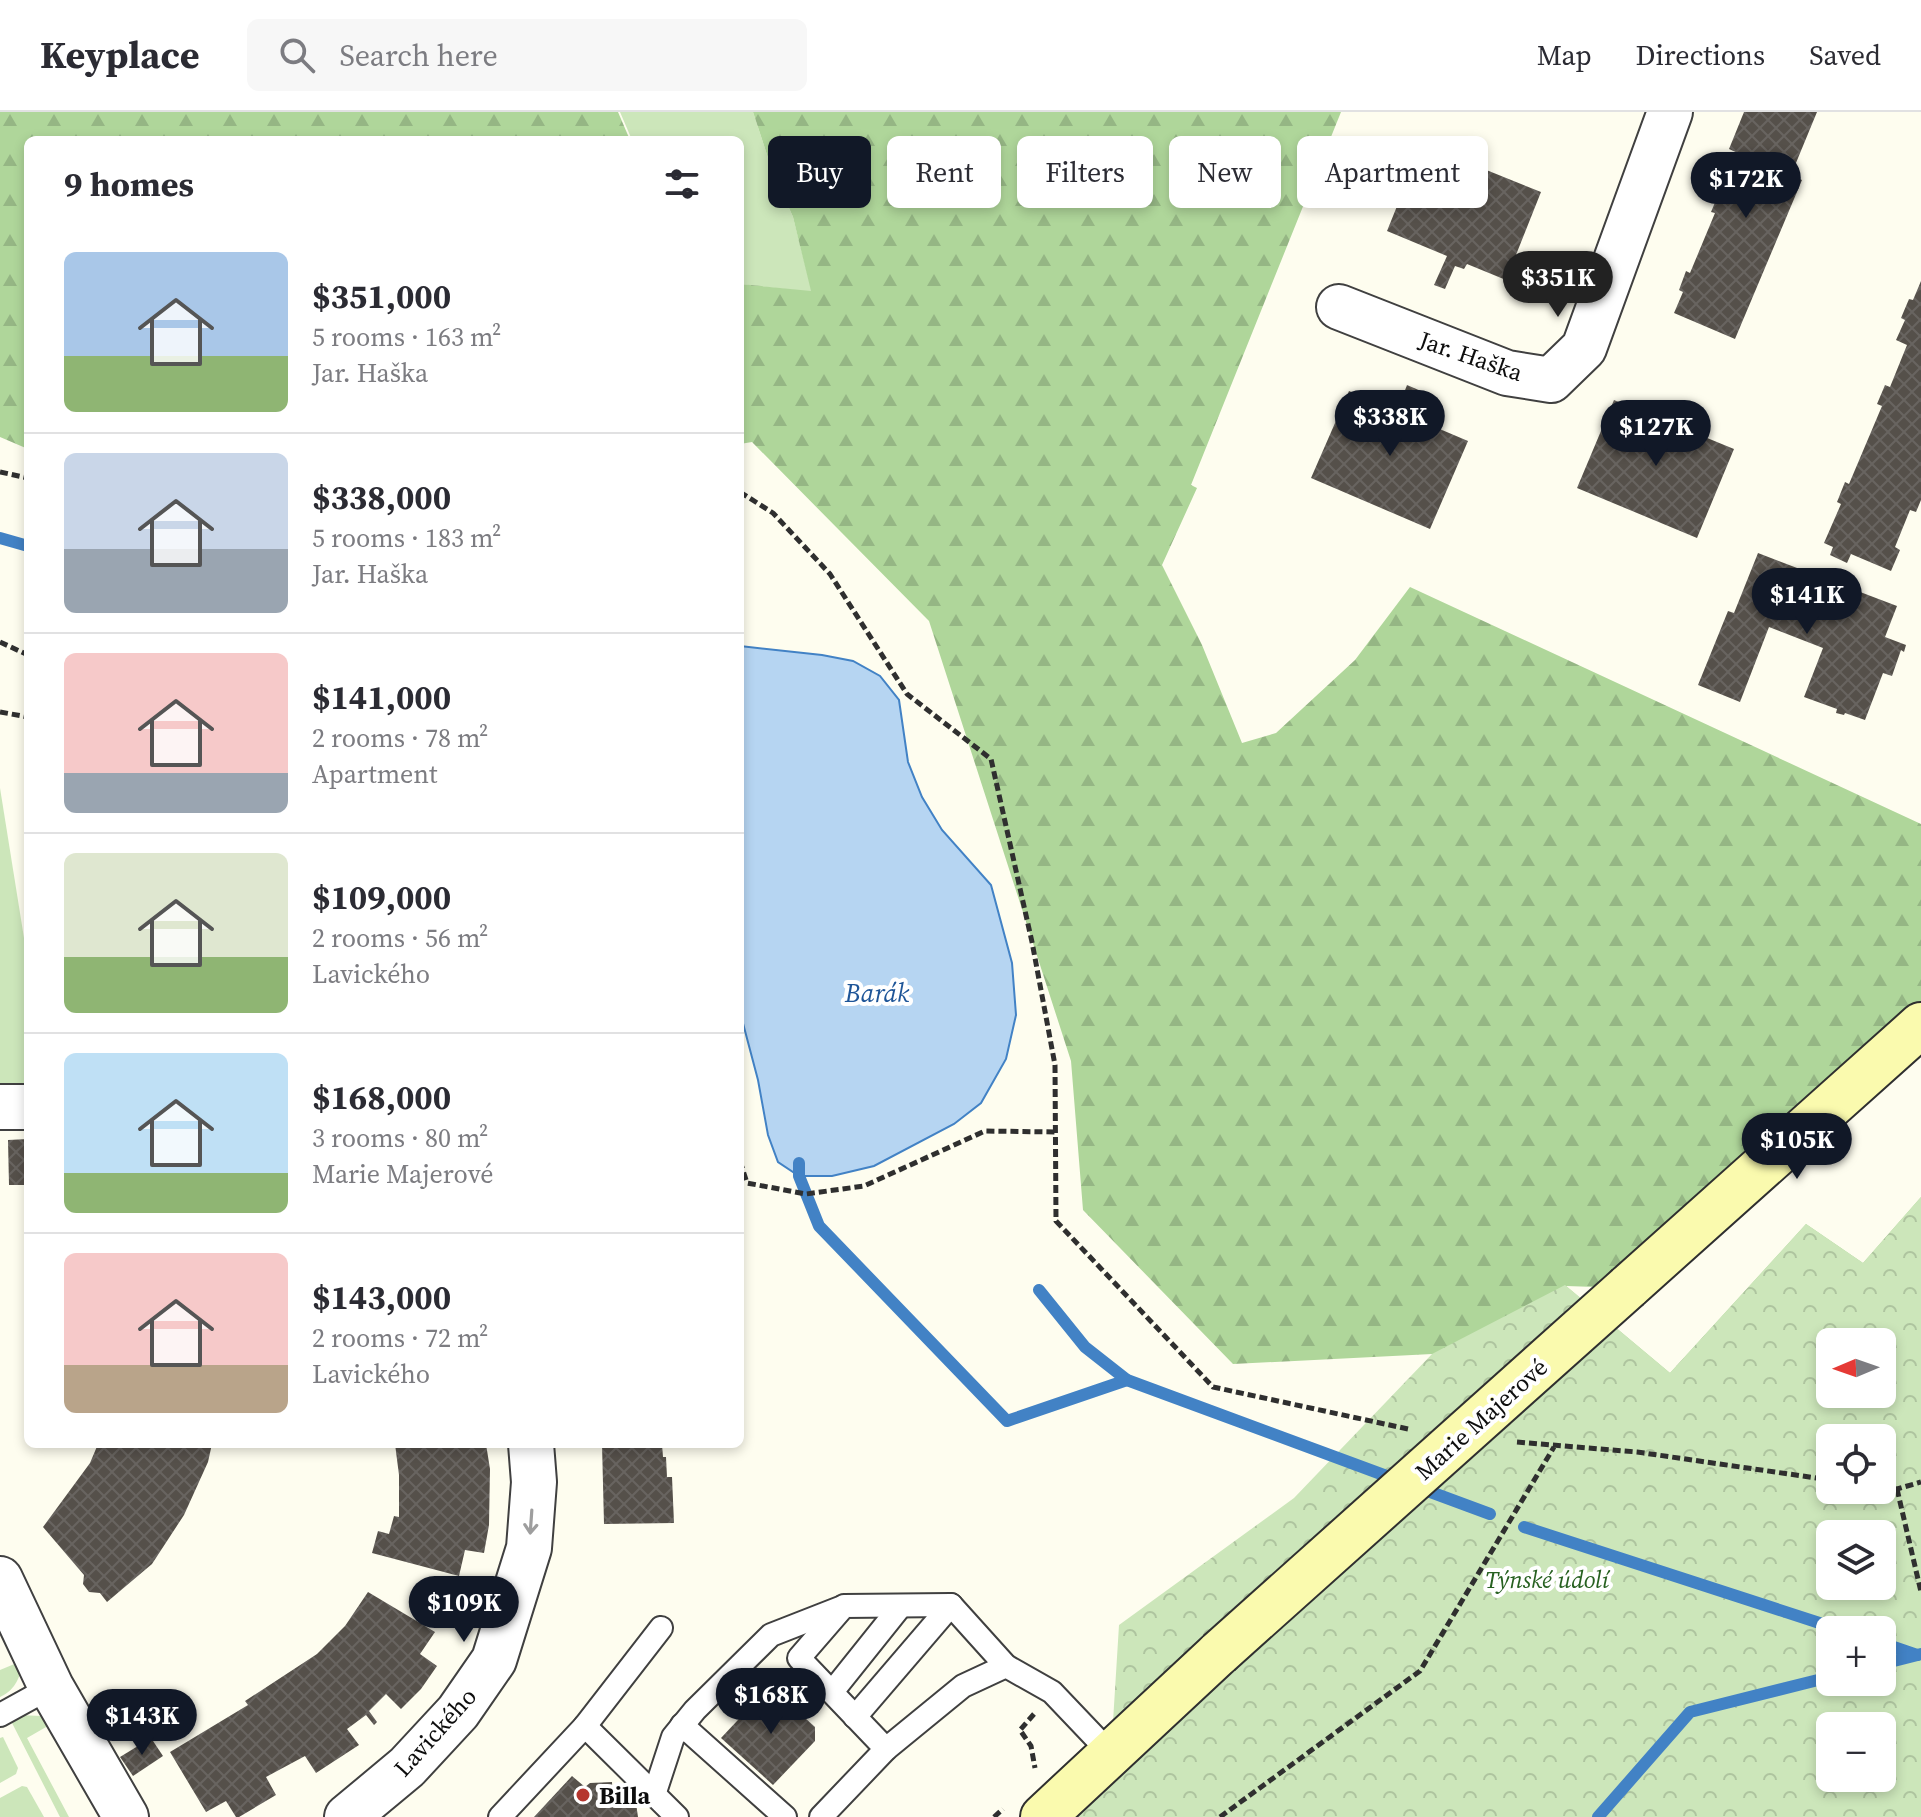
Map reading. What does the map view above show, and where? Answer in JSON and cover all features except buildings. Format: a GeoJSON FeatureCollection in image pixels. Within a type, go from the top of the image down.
{"type":"FeatureCollection","features":[{"type":"Feature","properties":{"kind":"street","name":"Jar. Haška"},"geometry":{"type":"LineString","coordinates":[[1339,307],[1507,373],[1551,380],[1584,348],[1670,112]]}},
{"type":"Feature","properties":{"kind":"street","name":"Marie Majerové"},"geometry":{"type":"LineString","coordinates":[[1028,1809],[1111,1754],[1219,1653],[1921,1025]]}},
{"type":"Feature","properties":{"kind":"street"},"geometry":{"type":"LineString","coordinates":[[0,1107],[24,1107]]}},
{"type":"Feature","properties":{"kind":"street","name":"Lavického"},"geometry":{"type":"LineString","coordinates":[[347,1817],[418,1756],[458,1712],[494,1660],[529,1548],[534,1482],[531,1448]]}},
{"type":"Feature","properties":{"kind":"street"},"geometry":{"type":"LineString","coordinates":[[0,1579],[51,1687],[126,1817]]}},
{"type":"Feature","properties":{"kind":"lane"},"geometry":{"type":"LineString","coordinates":[[654,1795],[673,1737],[771,1635],[844,1606],[951,1605]]}},
{"type":"Feature","properties":{"kind":"lane"},"geometry":{"type":"LineString","coordinates":[[951,1605],[1006,1666],[1052,1692],[1111,1754]]}},
{"type":"Feature","properties":{"kind":"lane"},"geometry":{"type":"LineString","coordinates":[[855,1717],[951,1605]]}},
{"type":"Feature","properties":{"kind":"lane"},"geometry":{"type":"LineString","coordinates":[[844,1606],[799,1658],[886,1749]]}},
{"type":"Feature","properties":{"kind":"lane"},"geometry":{"type":"LineString","coordinates":[[832,1692],[900,1607]]}},
{"type":"Feature","properties":{"kind":"lane"},"geometry":{"type":"LineString","coordinates":[[500,1817],[585,1726],[661,1628]]}},
{"type":"Feature","properties":{"kind":"lane"},"geometry":{"type":"LineString","coordinates":[[821,1817],[886,1749],[963,1686],[1006,1666]]}},
{"type":"Feature","properties":{"kind":"lane"},"geometry":{"type":"LineString","coordinates":[[0,1715],[51,1687]]}},
{"type":"Feature","properties":{"kind":"lane"},"geometry":{"type":"LineString","coordinates":[[682,1725],[785,1817]]}},
{"type":"Feature","properties":{"kind":"lane"},"geometry":{"type":"LineString","coordinates":[[585,1726],[677,1817]]}},
{"type":"Feature","properties":{"kind":"path"},"geometry":{"type":"LineString","coordinates":[[0,472],[24,477]]}},
{"type":"Feature","properties":{"kind":"path"},"geometry":{"type":"LineString","coordinates":[[744,495],[773,513],[830,574],[907,694],[991,759],[1032,942],[1055,1065],[1056,1221],[1213,1387],[1417,1430]]}},
{"type":"Feature","properties":{"kind":"path"},"geometry":{"type":"LineString","coordinates":[[0,642],[24,653]]}},
{"type":"Feature","properties":{"kind":"path"},"geometry":{"type":"LineString","coordinates":[[0,712],[24,716]]}},
{"type":"Feature","properties":{"kind":"path"},"geometry":{"type":"LineString","coordinates":[[744,1174],[747,1183],[806,1194],[864,1186],[985,1131],[1056,1132]]}},
{"type":"Feature","properties":{"kind":"path"},"geometry":{"type":"LineString","coordinates":[[1508,1441],[1637,1452],[1816,1478]]}},
{"type":"Feature","properties":{"kind":"path"},"geometry":{"type":"LineString","coordinates":[[1220,1817],[1420,1671],[1554,1447]]}},
{"type":"Feature","properties":{"kind":"path"},"geometry":{"type":"LineString","coordinates":[[1921,1482],[1897,1489],[1921,1592]]}},
{"type":"Feature","properties":{"kind":"path"},"geometry":{"type":"LineString","coordinates":[[1035,1772],[1031,1746],[1020,1730],[1052,1692]]}},
{"type":"Feature","properties":{"kind":"path"},"geometry":{"type":"LineString","coordinates":[[994,1817],[1028,1809]]}},
{"type":"Feature","properties":{"kind":"green space"},"geometry":{"type":"Polygon","coordinates":[[[0,112],[618,112],[628,136],[24,136],[24,447],[0,437],[0,112]]]}},
{"type":"Feature","properties":{"kind":"green space"},"geometry":{"type":"Polygon","coordinates":[[[620,112],[753,112],[768,158],[768,208],[789,208],[812,292],[744,284],[744,136],[630,136],[620,112]]]}},
{"type":"Feature","properties":{"kind":"green space"},"geometry":{"type":"Polygon","coordinates":[[[753,112],[1341,112],[1331,136],[1297,136],[1297,208],[1302,208],[1191,485],[1197,488],[1162,565],[1202,645],[1242,743],[1276,733],[1355,660],[1410,587],[1921,824],[1921,1025],[1596,1287],[1566,1286],[1670,1373],[1806,1224],[1863,1263],[1921,1197],[1896,1351],[1896,1328],[1816,1328],[1816,1408],[1887,1408],[1884,1424],[1816,1424],[1816,1439],[1536,1458],[1432,1354],[1233,1364],[1083,1210],[1071,1061],[929,621],[752,442],[744,443],[744,284],[811,291],[789,208],[871,208],[871,136],[768,136],[768,158],[753,112]]]}},
{"type":"Feature","properties":{"kind":"green space"},"geometry":{"type":"Polygon","coordinates":[[[0,788],[24,938],[24,1086],[0,1087],[0,788]]]}},
{"type":"Feature","properties":{"kind":"green space","name":"Týnské údolí"},"geometry":{"type":"Polygon","coordinates":[[[1921,1197],[1921,1817],[1043,1817],[1111,1754],[1119,1625],[1294,1498],[1432,1354],[1565,1285],[1670,1373],[1806,1224],[1863,1263],[1921,1197]]]}},
{"type":"Feature","properties":{"kind":"green space"},"geometry":{"type":"Polygon","coordinates":[[[24,1660],[14,1686],[0,1697],[0,1670],[24,1660]]]}},
{"type":"Feature","properties":{"kind":"green space"},"geometry":{"type":"Polygon","coordinates":[[[19,1715],[41,1716],[53,1723],[27,1738],[69,1817],[60,1817],[10,1719],[19,1715]]]}},
{"type":"Feature","properties":{"kind":"green space"},"geometry":{"type":"Polygon","coordinates":[[[3,1737],[18,1768],[16,1774],[0,1783],[0,1738],[3,1737]]]}},
{"type":"Feature","properties":{"kind":"green space"},"geometry":{"type":"Polygon","coordinates":[[[22,1786],[27,1787],[44,1817],[0,1817],[0,1798],[22,1786]]]}},
{"type":"Feature","properties":{"kind":"water","name":"Barák"},"geometry":{"type":"Polygon","coordinates":[[[744,646],[853,661],[880,676],[899,700],[908,762],[922,797],[942,830],[991,885],[1012,963],[1016,1015],[1006,1059],[981,1103],[954,1124],[874,1166],[832,1176],[799,1176],[778,1162],[768,1135],[744,1027],[744,646]]]}},
{"type":"Feature","properties":{"kind":"waterway"},"geometry":{"type":"LineString","coordinates":[[0,538],[24,545]]}},
{"type":"Feature","properties":{"kind":"waterway"},"geometry":{"type":"LineString","coordinates":[[799,1163],[799,1176],[819,1226],[1007,1421],[1127,1380]]}},
{"type":"Feature","properties":{"kind":"waterway"},"geometry":{"type":"LineString","coordinates":[[1039,1290],[1085,1347],[1127,1380],[1400,1481]]}},
{"type":"Feature","properties":{"kind":"waterway"},"geometry":{"type":"LineString","coordinates":[[1417,1487],[1490,1514]]}},
{"type":"Feature","properties":{"kind":"waterway"},"geometry":{"type":"LineString","coordinates":[[1524,1527],[1816,1622]]}},
{"type":"Feature","properties":{"kind":"waterway"},"geometry":{"type":"LineString","coordinates":[[1896,1648],[1917,1655]]}},
{"type":"Feature","properties":{"kind":"waterway"},"geometry":{"type":"LineString","coordinates":[[1896,1660],[1921,1654]]}},
{"type":"Feature","properties":{"kind":"waterway"},"geometry":{"type":"LineString","coordinates":[[1598,1817],[1690,1712],[1816,1680]]}},
{"type":"Feature","properties":{"kind":"place","name":"Billa"},"geometry":{"type":"Point","coordinates":[583,1795]}}]}
